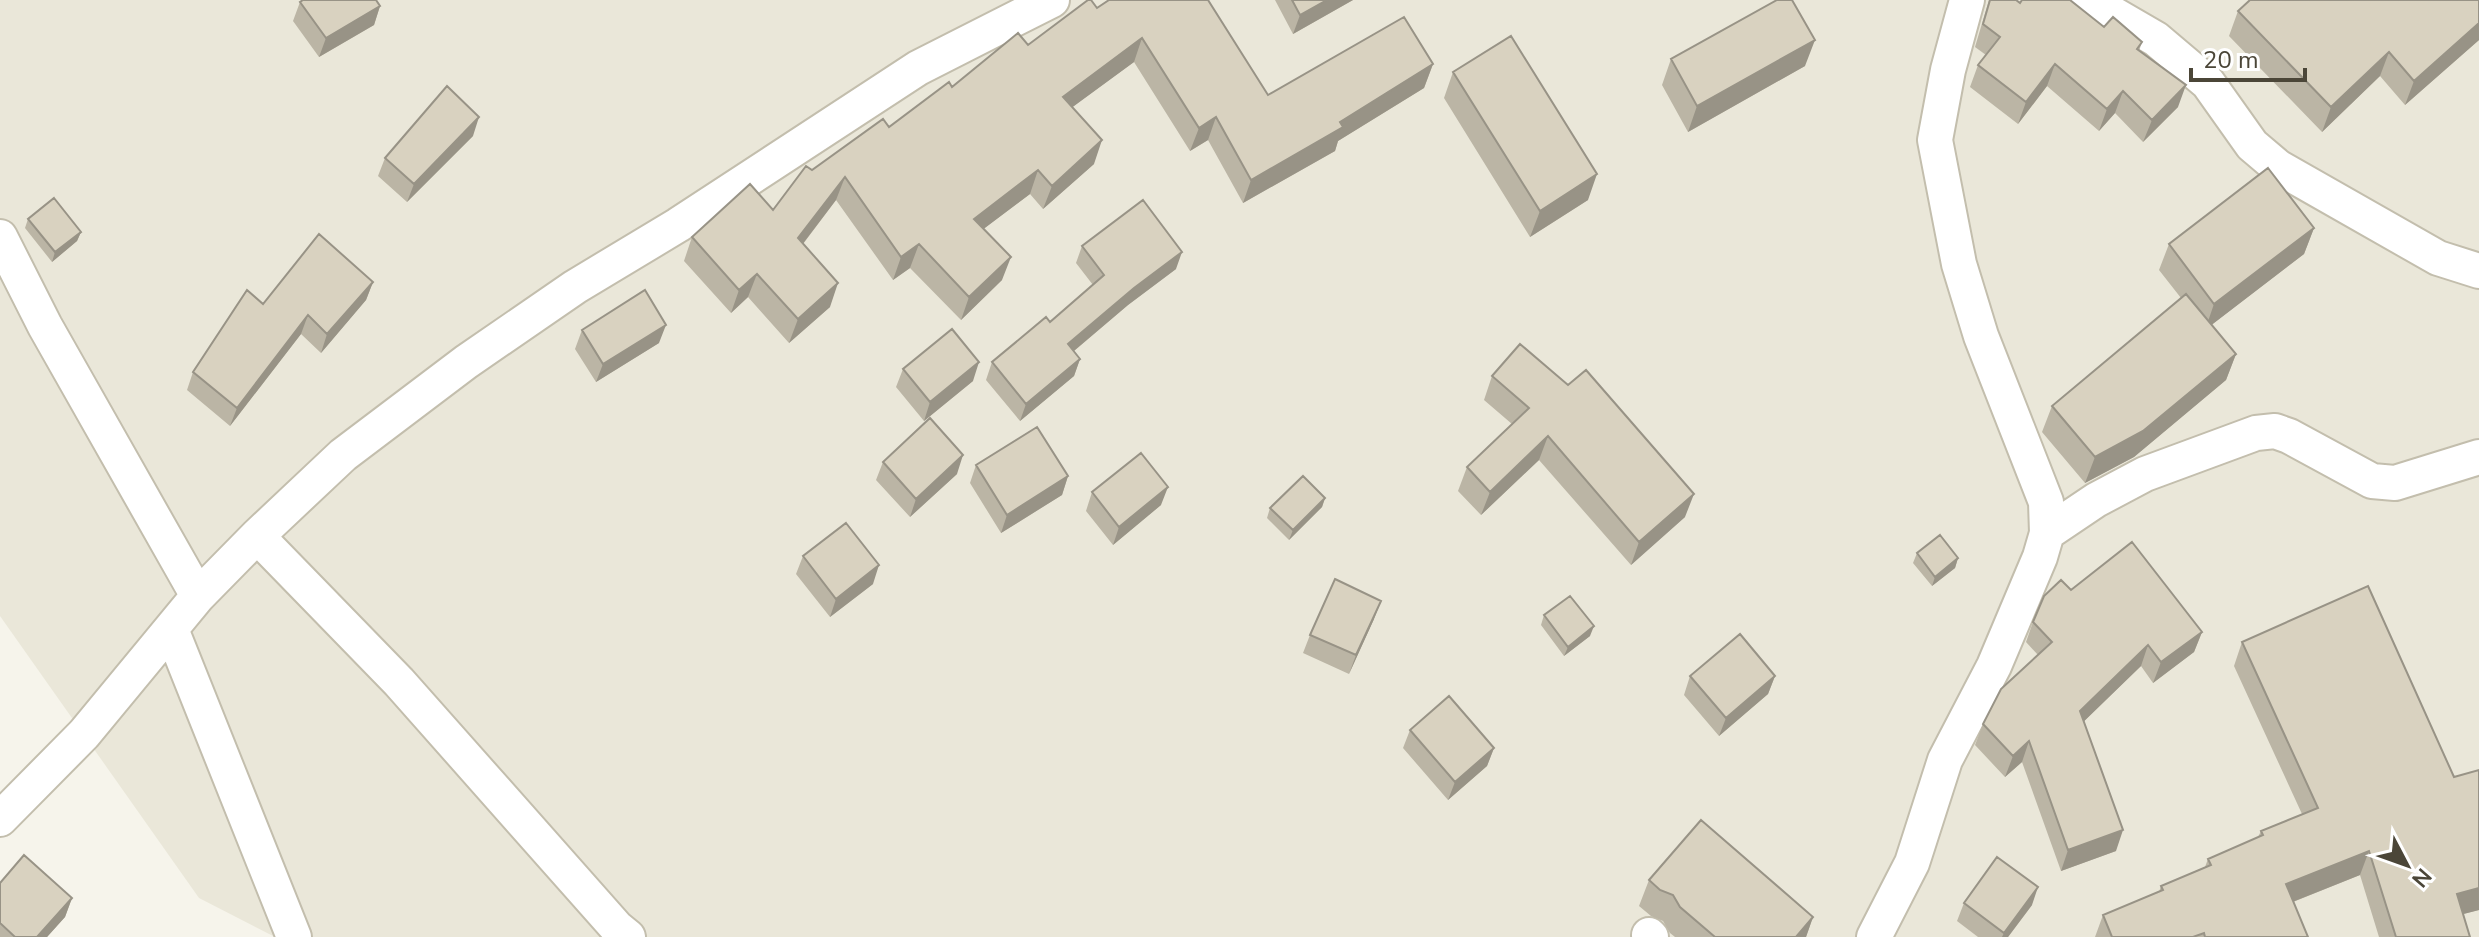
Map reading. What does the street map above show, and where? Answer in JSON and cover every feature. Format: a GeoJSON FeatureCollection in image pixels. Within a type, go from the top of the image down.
{"type":"FeatureCollection","features":[{"type":"Feature","properties":{"kind":"street"},"geometry":{"type":"LineString","coordinates":[[0,819],[84,734],[198,596],[343,455],[466,362],[562,295],[678,225],[918,68],[1052,0]]}},
{"type":"Feature","properties":{"kind":"street"},"geometry":{"type":"LineString","coordinates":[[1874,937],[1912,863],[1945,760],[1994,666],[2047,533],[2046,502],[1981,336],[1959,264],[1935,140],[1948,70],[1967,0]]}},
{"type":"Feature","properties":{"kind":"street"},"geometry":{"type":"LineString","coordinates":[[2055,0],[2113,14],[2156,39],[2199,72],[2252,145],[2278,167],[2438,258],[2479,271]]}},
{"type":"Feature","properties":{"kind":"street"},"geometry":{"type":"LineString","coordinates":[[0,237],[45,326],[198,596]]}},
{"type":"Feature","properties":{"kind":"street"},"geometry":{"type":"LineString","coordinates":[[2047,533],[2096,500],[2145,474],[2256,433],[2275,431],[2289,436],[2372,481],[2395,483],[2479,457]]}},
{"type":"Feature","properties":{"kind":"street"},"geometry":{"type":"LineString","coordinates":[[257,536],[399,682],[532,835],[628,937]]}},
{"type":"Feature","properties":{"kind":"street"},"geometry":{"type":"LineString","coordinates":[[171,629],[294,937]]}},
{"type":"Feature","properties":{"kind":"shaded area"},"geometry":{"type":"Polygon","coordinates":[[[0,0],[2479,0],[2479,937],[275,937],[199,898],[0,616],[0,0]]]}},
{"type":"Feature","properties":{"kind":"building"},"geometry":{"type":"Polygon","coordinates":[[[376,0],[380,6],[326,38],[300,2],[376,0]]]}},
{"type":"Feature","properties":{"kind":"building"},"geometry":{"type":"Polygon","coordinates":[[[1088,0],[1097,8],[1109,0],[1208,0],[1268,95],[1404,17],[1433,64],[1340,122],[1343,127],[1251,180],[1216,117],[1199,128],[1142,38],[1063,97],[1102,140],[1052,186],[1038,170],[974,219],[1011,257],[969,297],[919,244],[901,257],[845,177],[798,238],[838,283],[798,319],[757,274],[739,290],[692,237],[750,184],[773,210],[806,166],[812,170],[883,119],[889,127],[949,82],[952,87],[1018,33],[1028,45],[1088,0]]]}},
{"type":"Feature","properties":{"kind":"building"},"geometry":{"type":"Polygon","coordinates":[[[1292,0],[1327,0],[1300,15],[1292,0]]]}},
{"type":"Feature","properties":{"kind":"building"},"geometry":{"type":"Polygon","coordinates":[[[1777,0],[1792,0],[1815,40],[1697,106],[1671,59],[1777,0]]]}},
{"type":"Feature","properties":{"kind":"building"},"geometry":{"type":"Polygon","coordinates":[[[1990,0],[2016,0],[2020,3],[2022,0],[2070,0],[2104,27],[2113,17],[2142,42],[2137,49],[2186,85],[2152,120],[2123,91],[2107,109],[2055,64],[2026,102],[1978,65],[2000,37],[1983,24],[1990,0]]]}},
{"type":"Feature","properties":{"kind":"building"},"geometry":{"type":"Polygon","coordinates":[[[2250,0],[2479,0],[2479,23],[2414,81],[2389,52],[2331,107],[2238,11],[2250,0]]]}},
{"type":"Feature","properties":{"kind":"building"},"geometry":{"type":"Polygon","coordinates":[[[1511,36],[1597,174],[1540,211],[1453,72],[1511,36]]]}},
{"type":"Feature","properties":{"kind":"building"},"geometry":{"type":"Polygon","coordinates":[[[447,86],[479,117],[414,184],[385,158],[447,86]]]}},
{"type":"Feature","properties":{"kind":"building"},"geometry":{"type":"Polygon","coordinates":[[[2268,168],[2314,228],[2214,304],[2169,244],[2268,168]]]}},
{"type":"Feature","properties":{"kind":"building"},"geometry":{"type":"Polygon","coordinates":[[[54,198],[81,232],[55,252],[28,219],[54,198]]]}},
{"type":"Feature","properties":{"kind":"building"},"geometry":{"type":"Polygon","coordinates":[[[1143,200],[1182,252],[1068,344],[1080,359],[1026,404],[992,362],[1046,317],[1050,322],[1104,275],[1082,246],[1143,200]]]}},
{"type":"Feature","properties":{"kind":"building"},"geometry":{"type":"Polygon","coordinates":[[[319,234],[373,282],[327,334],[308,315],[237,408],[193,372],[247,290],[263,304],[319,234]]]}},
{"type":"Feature","properties":{"kind":"building"},"geometry":{"type":"Polygon","coordinates":[[[645,290],[666,325],[603,364],[582,330],[645,290]]]}},
{"type":"Feature","properties":{"kind":"building"},"geometry":{"type":"Polygon","coordinates":[[[2186,294],[2236,354],[2143,431],[2095,457],[2052,406],[2186,294]]]}},
{"type":"Feature","properties":{"kind":"building"},"geometry":{"type":"Polygon","coordinates":[[[952,329],[979,362],[930,402],[903,369],[952,329]]]}},
{"type":"Feature","properties":{"kind":"building"},"geometry":{"type":"Polygon","coordinates":[[[1520,344],[1568,385],[1586,370],[1694,494],[1639,542],[1548,436],[1490,492],[1467,467],[1529,408],[1492,376],[1520,344]]]}},
{"type":"Feature","properties":{"kind":"building"},"geometry":{"type":"Polygon","coordinates":[[[930,418],[963,455],[916,499],[883,462],[930,418]]]}},
{"type":"Feature","properties":{"kind":"building"},"geometry":{"type":"Polygon","coordinates":[[[1037,427],[1068,476],[1007,515],[976,465],[1037,427]]]}},
{"type":"Feature","properties":{"kind":"building"},"geometry":{"type":"Polygon","coordinates":[[[1141,453],[1168,487],[1119,527],[1092,492],[1141,453]]]}},
{"type":"Feature","properties":{"kind":"building"},"geometry":{"type":"Polygon","coordinates":[[[1303,476],[1325,498],[1293,530],[1270,508],[1303,476]]]}},
{"type":"Feature","properties":{"kind":"building"},"geometry":{"type":"Polygon","coordinates":[[[846,523],[879,565],[836,599],[803,556],[846,523]]]}},
{"type":"Feature","properties":{"kind":"building"},"geometry":{"type":"Polygon","coordinates":[[[1940,535],[1958,558],[1935,577],[1917,553],[1940,535]]]}},
{"type":"Feature","properties":{"kind":"building"},"geometry":{"type":"Polygon","coordinates":[[[2132,542],[2202,632],[2161,662],[2148,645],[2080,711],[2123,830],[2068,850],[2029,741],[2013,756],[1983,724],[2001,689],[2052,642],[2033,622],[2044,596],[2061,580],[2071,590],[2132,542]]]}},
{"type":"Feature","properties":{"kind":"building"},"geometry":{"type":"Polygon","coordinates":[[[1335,579],[1381,601],[1356,655],[1310,635],[1335,579]]]}},
{"type":"Feature","properties":{"kind":"building"},"geometry":{"type":"Polygon","coordinates":[[[2368,586],[2454,777],[2479,770],[2479,888],[2457,894],[2470,937],[2396,937],[2369,851],[2286,884],[2308,937],[2205,937],[2204,933],[2193,937],[2112,937],[2103,915],[2163,890],[2161,886],[2211,865],[2208,859],[2263,835],[2261,831],[2318,808],[2242,642],[2368,586]]]}},
{"type":"Feature","properties":{"kind":"building"},"geometry":{"type":"Polygon","coordinates":[[[1570,596],[1594,626],[1568,647],[1544,615],[1570,596]]]}},
{"type":"Feature","properties":{"kind":"building"},"geometry":{"type":"Polygon","coordinates":[[[1740,634],[1775,676],[1726,718],[1690,676],[1740,634]]]}},
{"type":"Feature","properties":{"kind":"building"},"geometry":{"type":"Polygon","coordinates":[[[1449,696],[1494,748],[1455,782],[1410,730],[1449,696]]]}},
{"type":"Feature","properties":{"kind":"building"},"geometry":{"type":"Polygon","coordinates":[[[1701,820],[1813,917],[1796,937],[1715,937],[1680,907],[1673,895],[1660,890],[1649,880],[1701,820]]]}},
{"type":"Feature","properties":{"kind":"building"},"geometry":{"type":"Polygon","coordinates":[[[24,855],[72,898],[37,937],[15,937],[0,923],[0,883],[24,855]]]}},
{"type":"Feature","properties":{"kind":"building"},"geometry":{"type":"Polygon","coordinates":[[[1997,857],[2038,887],[2004,933],[1964,903],[1997,857]]]}}]}
